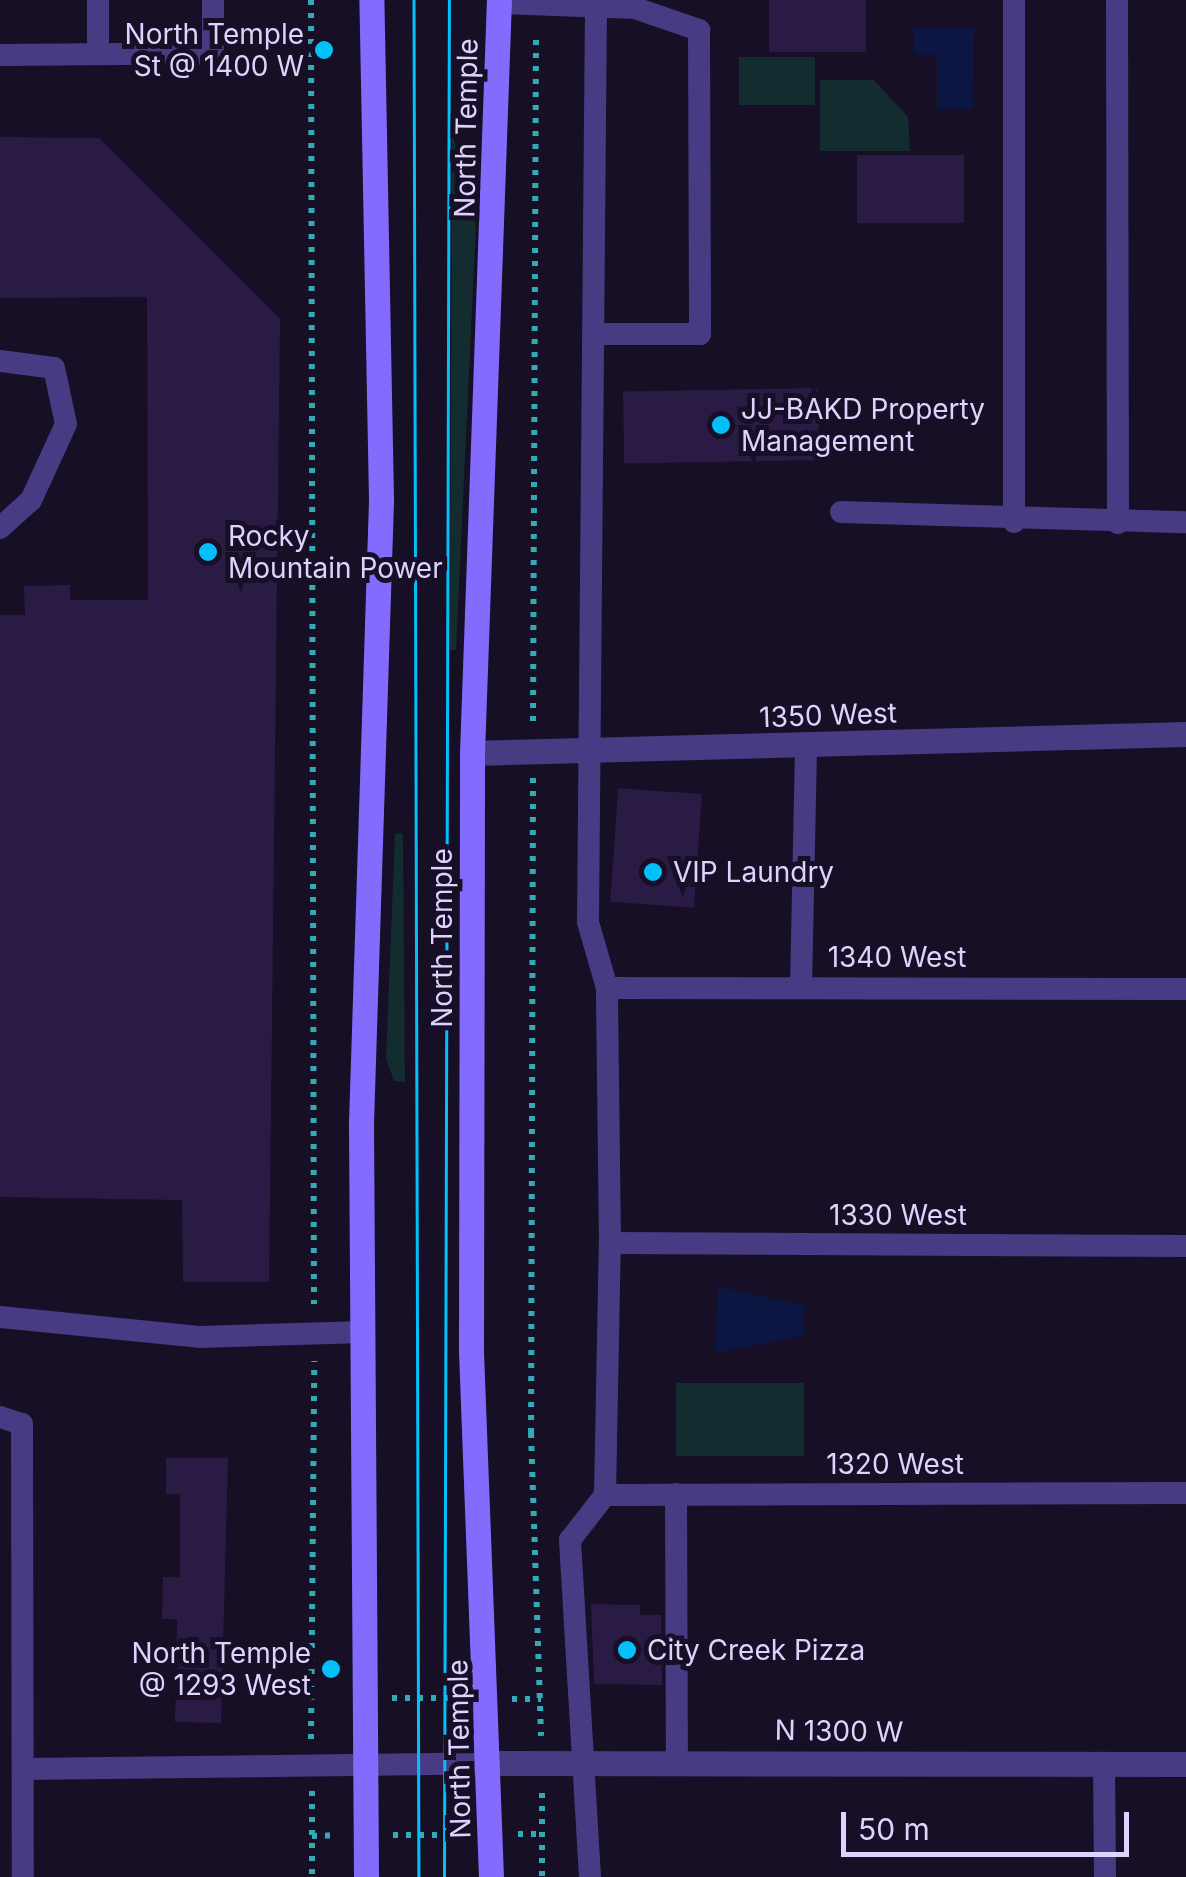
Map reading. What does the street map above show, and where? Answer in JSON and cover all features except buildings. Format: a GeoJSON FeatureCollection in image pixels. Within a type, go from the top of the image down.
{"type":"FeatureCollection","features":[{"type":"Feature","properties":{"kind":"main road"},"geometry":{"type":"LineString","coordinates":[[366,1877],[361,1123],[380,704],[371,0]]}},
{"type":"Feature","properties":{"kind":"main road","name":"North Temple"},"geometry":{"type":"LineString","coordinates":[[491,1877],[490,1698],[471,1351],[472,753],[499,2]]}},
{"type":"Feature","properties":{"kind":"street","name":"1350 West"},"geometry":{"type":"LineString","coordinates":[[472,753],[1186,734]]}},
{"type":"Feature","properties":{"kind":"street","name":"N 1300 W"},"geometry":{"type":"LineString","coordinates":[[491,1763],[677,1759],[1186,1764]]}},
{"type":"Feature","properties":{"kind":"lane"},"geometry":{"type":"LineString","coordinates":[[98,0],[98,54]]}},
{"type":"Feature","properties":{"kind":"lane"},"geometry":{"type":"LineString","coordinates":[[0,55],[213,53],[213,0]]}},
{"type":"Feature","properties":{"kind":"lane"},"geometry":{"type":"LineString","coordinates":[[1014,0],[1014,522]]}},
{"type":"Feature","properties":{"kind":"lane"},"geometry":{"type":"LineString","coordinates":[[1117,0],[1118,523]]}},
{"type":"Feature","properties":{"kind":"lane"},"geometry":{"type":"LineString","coordinates":[[499,2],[622,5],[700,30],[700,334],[599,334]]}},
{"type":"Feature","properties":{"kind":"lane"},"geometry":{"type":"LineString","coordinates":[[590,1877],[590,1761],[570,1540],[605,1496],[610,1243],[607,988],[588,922],[599,334],[622,5]]}},
{"type":"Feature","properties":{"kind":"lane"},"geometry":{"type":"LineString","coordinates":[[0,361],[54,368],[66,424],[31,500],[0,528]]}},
{"type":"Feature","properties":{"kind":"lane"},"geometry":{"type":"LineString","coordinates":[[841,512],[1014,522],[1186,522]]}},
{"type":"Feature","properties":{"kind":"lane"},"geometry":{"type":"LineString","coordinates":[[801,987],[806,746]]}},
{"type":"Feature","properties":{"kind":"lane","name":"1340 West"},"geometry":{"type":"LineString","coordinates":[[607,988],[1186,989]]}},
{"type":"Feature","properties":{"kind":"lane","name":"1330 West"},"geometry":{"type":"LineString","coordinates":[[610,1243],[1186,1246]]}},
{"type":"Feature","properties":{"kind":"lane"},"geometry":{"type":"LineString","coordinates":[[0,1317],[199,1336],[364,1332]]}},
{"type":"Feature","properties":{"kind":"lane"},"geometry":{"type":"LineString","coordinates":[[0,1417],[22,1424],[22,1877]]}},
{"type":"Feature","properties":{"kind":"lane","name":"1320 West"},"geometry":{"type":"LineString","coordinates":[[605,1496],[1186,1493]]}},
{"type":"Feature","properties":{"kind":"lane"},"geometry":{"type":"LineString","coordinates":[[676,1494],[677,1759]]}},
{"type":"Feature","properties":{"kind":"lane"},"geometry":{"type":"LineString","coordinates":[[22,1770],[491,1763]]}},
{"type":"Feature","properties":{"kind":"lane"},"geometry":{"type":"LineString","coordinates":[[1104,1764],[1105,1877]]}},
{"type":"Feature","properties":{"kind":"path"},"geometry":{"type":"LineString","coordinates":[[311,0],[312,1722]]}},
{"type":"Feature","properties":{"kind":"path"},"geometry":{"type":"LineString","coordinates":[[312,1698],[541,1699],[531,1433],[536,5]]}},
{"type":"Feature","properties":{"kind":"path"},"geometry":{"type":"LineString","coordinates":[[542,1808],[542,1877]]}},
{"type":"Feature","properties":{"kind":"path"},"geometry":{"type":"LineString","coordinates":[[312,1877],[312,1836],[542,1834]]}},
{"type":"Feature","properties":{"kind":"green space"},"geometry":{"type":"Polygon","coordinates":[[[739,57],[815,57],[815,105],[739,105],[739,57]]]}},
{"type":"Feature","properties":{"kind":"green space"},"geometry":{"type":"Polygon","coordinates":[[[820,80],[874,80],[908,117],[910,151],[820,151],[820,80]]]}},
{"type":"Feature","properties":{"kind":"green space"},"geometry":{"type":"Polygon","coordinates":[[[452,133],[476,224],[456,650],[450,650],[452,133]]]}},
{"type":"Feature","properties":{"kind":"green space"},"geometry":{"type":"Polygon","coordinates":[[[395,834],[403,834],[405,1082],[394,1081],[386,1059],[395,834]]]}},
{"type":"Feature","properties":{"kind":"green space"},"geometry":{"type":"Polygon","coordinates":[[[676,1383],[804,1383],[804,1456],[676,1456],[676,1383]]]}},
{"type":"Feature","properties":{"kind":"water"},"geometry":{"type":"Polygon","coordinates":[[[913,28],[974,28],[973,108],[937,110],[937,55],[914,54],[913,28]]]}},
{"type":"Feature","properties":{"kind":"water"},"geometry":{"type":"Polygon","coordinates":[[[718,1287],[804,1305],[804,1336],[715,1353],[718,1287]]]}},
{"type":"Feature","properties":{"kind":"tram line"},"geometry":{"type":"LineString","coordinates":[[414,0],[419,1877]]}},
{"type":"Feature","properties":{"kind":"tram line"},"geometry":{"type":"LineString","coordinates":[[444,1877],[449,0]]}},
{"type":"Feature","properties":{"kind":"place","name":"North Temple St @ 1400 W"},"geometry":{"type":"Point","coordinates":[324,50]}},
{"type":"Feature","properties":{"kind":"place","name":"JJ-BAKD Property Management"},"geometry":{"type":"Point","coordinates":[721,425]}},
{"type":"Feature","properties":{"kind":"place","name":"Rocky Mountain Power"},"geometry":{"type":"Point","coordinates":[208,552]}},
{"type":"Feature","properties":{"kind":"place","name":"VIP Laundry"},"geometry":{"type":"Point","coordinates":[653,872]}},
{"type":"Feature","properties":{"kind":"place","name":"City Creek Pizza"},"geometry":{"type":"Point","coordinates":[627,1650]}},
{"type":"Feature","properties":{"kind":"place","name":"North Temple @ 1293 West"},"geometry":{"type":"Point","coordinates":[331,1669]}}]}
